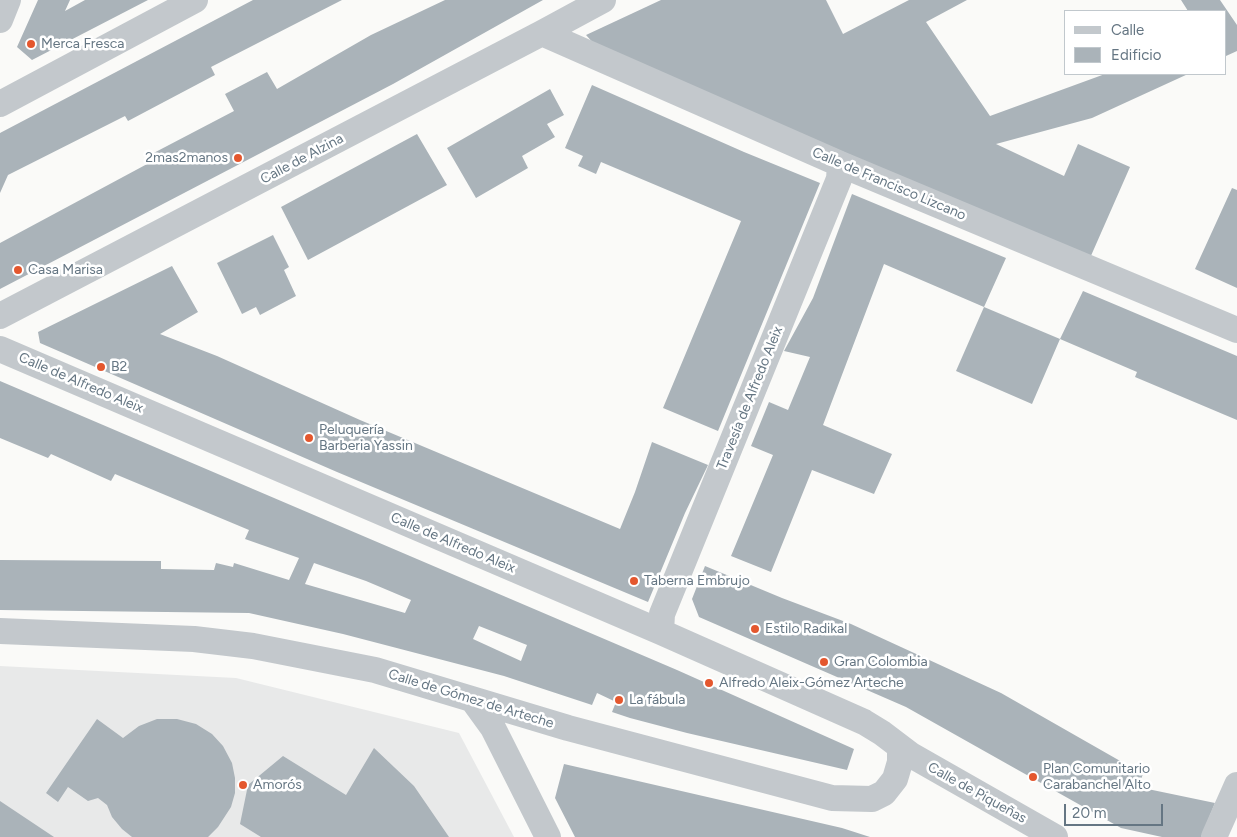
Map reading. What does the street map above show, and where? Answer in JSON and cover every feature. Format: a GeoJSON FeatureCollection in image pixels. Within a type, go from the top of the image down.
{"type":"FeatureCollection","features":[{"type":"Feature","properties":{"kind":"street"},"geometry":{"type":"LineString","coordinates":[[0,20],[8,0]]}},
{"type":"Feature","properties":{"kind":"street"},"geometry":{"type":"LineString","coordinates":[[0,104],[196,0]]}},
{"type":"Feature","properties":{"kind":"street","name":"Calle de Alzina"},"geometry":{"type":"LineString","coordinates":[[0,316],[542,34],[603,0]]}},
{"type":"Feature","properties":{"kind":"street","name":"Calle de Francisco Lizcano"},"geometry":{"type":"LineString","coordinates":[[542,34],[840,164],[1237,330]]}},
{"type":"Feature","properties":{"kind":"street","name":"Travesía de Alfredo Aleix"},"geometry":{"type":"LineString","coordinates":[[661,632],[662,614],[839,179],[840,164]]}},
{"type":"Feature","properties":{"kind":"street","name":"Calle de Alfredo Aleix"},"geometry":{"type":"LineString","coordinates":[[0,349],[661,632],[864,722],[900,747]]}},
{"type":"Feature","properties":{"kind":"street","name":"Calle de Gómez de Arteche"},"geometry":{"type":"LineString","coordinates":[[0,630],[194,639],[253,646],[374,670],[568,728],[832,798],[872,799],[884,792],[896,779],[900,762],[900,747]]}},
{"type":"Feature","properties":{"kind":"street"},"geometry":{"type":"LineString","coordinates":[[472,699],[493,728],[548,837]]}},
{"type":"Feature","properties":{"kind":"street","name":"Calle de Piqueñas"},"geometry":{"type":"LineString","coordinates":[[900,747],[932,768],[1056,837]]}},
{"type":"Feature","properties":{"kind":"street"},"geometry":{"type":"LineString","coordinates":[[1214,837],[1237,784]]}},
{"type":"Feature","properties":{"kind":"shaded area","name":"Amorós"},"geometry":{"type":"Polygon","coordinates":[[[0,666],[236,678],[459,733],[514,837],[0,837],[0,666]]]}},
{"type":"Feature","properties":{"kind":"building"},"geometry":{"type":"Polygon","coordinates":[[[38,0],[70,0],[65,11],[85,0],[148,0],[32,60],[17,47],[38,0]]]}},
{"type":"Feature","properties":{"kind":"building"},"geometry":{"type":"Polygon","coordinates":[[[253,0],[342,0],[211,67],[215,75],[128,121],[125,116],[8,175],[0,193],[0,133],[253,0]]]}},
{"type":"Feature","properties":{"kind":"building"},"geometry":{"type":"Polygon","coordinates":[[[445,0],[543,0],[393,84],[0,289],[0,243],[149,163],[146,157],[234,111],[225,94],[267,72],[277,89],[371,35],[445,0]]]}},
{"type":"Feature","properties":{"kind":"building"},"geometry":{"type":"Polygon","coordinates":[[[661,0],[826,0],[843,34],[909,0],[967,0],[926,22],[990,116],[1102,75],[1186,75],[1092,118],[996,144],[1064,176],[1078,144],[1130,167],[1090,258],[595,45],[586,35],[661,0]]]}},
{"type":"Feature","properties":{"kind":"building"},"geometry":{"type":"Polygon","coordinates":[[[1181,0],[1220,0],[1227,10],[1187,10],[1181,0]]]}},
{"type":"Feature","properties":{"kind":"building"},"geometry":{"type":"Polygon","coordinates":[[[1227,10],[1237,25],[1237,51],[1227,56],[1227,10]]]}},
{"type":"Feature","properties":{"kind":"building"},"geometry":{"type":"Polygon","coordinates":[[[592,85],[744,152],[820,183],[718,431],[663,408],[741,221],[601,162],[596,174],[578,166],[583,156],[565,148],[592,85]]]}},
{"type":"Feature","properties":{"kind":"building"},"geometry":{"type":"Polygon","coordinates":[[[550,89],[564,115],[547,124],[555,137],[522,156],[528,168],[476,198],[447,148],[550,89]]]}},
{"type":"Feature","properties":{"kind":"building"},"geometry":{"type":"Polygon","coordinates":[[[417,134],[447,185],[308,260],[281,207],[417,134]]]}},
{"type":"Feature","properties":{"kind":"building"},"geometry":{"type":"Polygon","coordinates":[[[1232,188],[1237,190],[1237,288],[1195,269],[1232,188]]]}},
{"type":"Feature","properties":{"kind":"building"},"geometry":{"type":"Polygon","coordinates":[[[852,194],[1006,258],[984,307],[884,264],[823,425],[892,454],[874,494],[812,470],[771,572],[731,556],[773,455],[751,446],[769,402],[788,410],[810,357],[784,351],[813,298],[852,194]]]}},
{"type":"Feature","properties":{"kind":"building"},"geometry":{"type":"Polygon","coordinates":[[[273,235],[289,267],[284,270],[296,296],[260,315],[256,307],[242,314],[217,263],[273,235]]]}},
{"type":"Feature","properties":{"kind":"building"},"geometry":{"type":"Polygon","coordinates":[[[172,266],[198,312],[160,334],[217,356],[360,420],[620,529],[652,442],[708,465],[685,513],[648,602],[337,472],[40,343],[38,332],[172,266]]]}},
{"type":"Feature","properties":{"kind":"building"},"geometry":{"type":"Polygon","coordinates":[[[1083,291],[1237,356],[1237,420],[1135,377],[1137,372],[1060,339],[1083,291]]]}},
{"type":"Feature","properties":{"kind":"building"},"geometry":{"type":"Polygon","coordinates":[[[984,307],[1060,339],[1032,404],[956,371],[984,307]]]}},
{"type":"Feature","properties":{"kind":"building"},"geometry":{"type":"Polygon","coordinates":[[[0,381],[677,670],[854,749],[847,770],[630,718],[612,712],[616,702],[597,693],[592,705],[504,676],[343,634],[249,613],[0,610],[0,560],[161,561],[161,569],[214,570],[216,563],[233,567],[234,563],[289,580],[299,558],[245,539],[249,530],[115,474],[111,481],[51,454],[48,458],[0,438],[0,381]],[[314,563],[305,584],[405,613],[411,600],[366,581],[314,563]],[[479,626],[473,639],[521,661],[527,645],[479,626]]]}},
{"type":"Feature","properties":{"kind":"building"},"geometry":{"type":"Polygon","coordinates":[[[705,566],[851,624],[1001,693],[1143,774],[1138,787],[1215,803],[1201,837],[1162,837],[1121,828],[906,707],[699,617],[692,599],[705,566]]]}},
{"type":"Feature","properties":{"kind":"building"},"geometry":{"type":"Polygon","coordinates":[[[97,719],[123,738],[139,726],[157,719],[177,719],[196,724],[212,734],[223,746],[232,763],[235,778],[235,793],[231,807],[218,827],[208,837],[132,837],[122,829],[112,817],[107,805],[98,798],[88,801],[68,787],[58,802],[46,793],[97,719]]]}},
{"type":"Feature","properties":{"kind":"building"},"geometry":{"type":"Polygon","coordinates":[[[374,748],[414,786],[449,837],[261,837],[240,824],[248,785],[283,756],[346,795],[374,748]]]}},
{"type":"Feature","properties":{"kind":"building"},"geometry":{"type":"Polygon","coordinates":[[[564,764],[842,828],[870,837],[575,837],[555,798],[564,764]]]}},
{"type":"Feature","properties":{"kind":"building"},"geometry":{"type":"Polygon","coordinates":[[[0,801],[54,837],[0,837],[0,801]]]}},
{"type":"Feature","properties":{"kind":"place","name":"Merca Fresca"},"geometry":{"type":"Point","coordinates":[31,44]}},
{"type":"Feature","properties":{"kind":"place","name":"2mas2manos"},"geometry":{"type":"Point","coordinates":[238,158]}},
{"type":"Feature","properties":{"kind":"place","name":"Casa Marisa"},"geometry":{"type":"Point","coordinates":[18,270]}},
{"type":"Feature","properties":{"kind":"place","name":"B2"},"geometry":{"type":"Point","coordinates":[101,367]}},
{"type":"Feature","properties":{"kind":"place","name":"Peluquería Barberia Yassin"},"geometry":{"type":"Point","coordinates":[309,438]}},
{"type":"Feature","properties":{"kind":"place","name":"Taberna Embrujo"},"geometry":{"type":"Point","coordinates":[634,581]}},
{"type":"Feature","properties":{"kind":"place","name":"Estilo Radikal"},"geometry":{"type":"Point","coordinates":[755,629]}},
{"type":"Feature","properties":{"kind":"place","name":"Gran Colombia"},"geometry":{"type":"Point","coordinates":[824,662]}},
{"type":"Feature","properties":{"kind":"place","name":"Alfredo Aleix-Gómez Arteche"},"geometry":{"type":"Point","coordinates":[709,683]}},
{"type":"Feature","properties":{"kind":"place","name":"La fábula"},"geometry":{"type":"Point","coordinates":[619,700]}},
{"type":"Feature","properties":{"kind":"place","name":"Plan Comunitario Carabanchel Alto"},"geometry":{"type":"Point","coordinates":[1033,777]}},
{"type":"Feature","properties":{"kind":"place","name":"Amorós"},"geometry":{"type":"Point","coordinates":[243,785]}}]}
